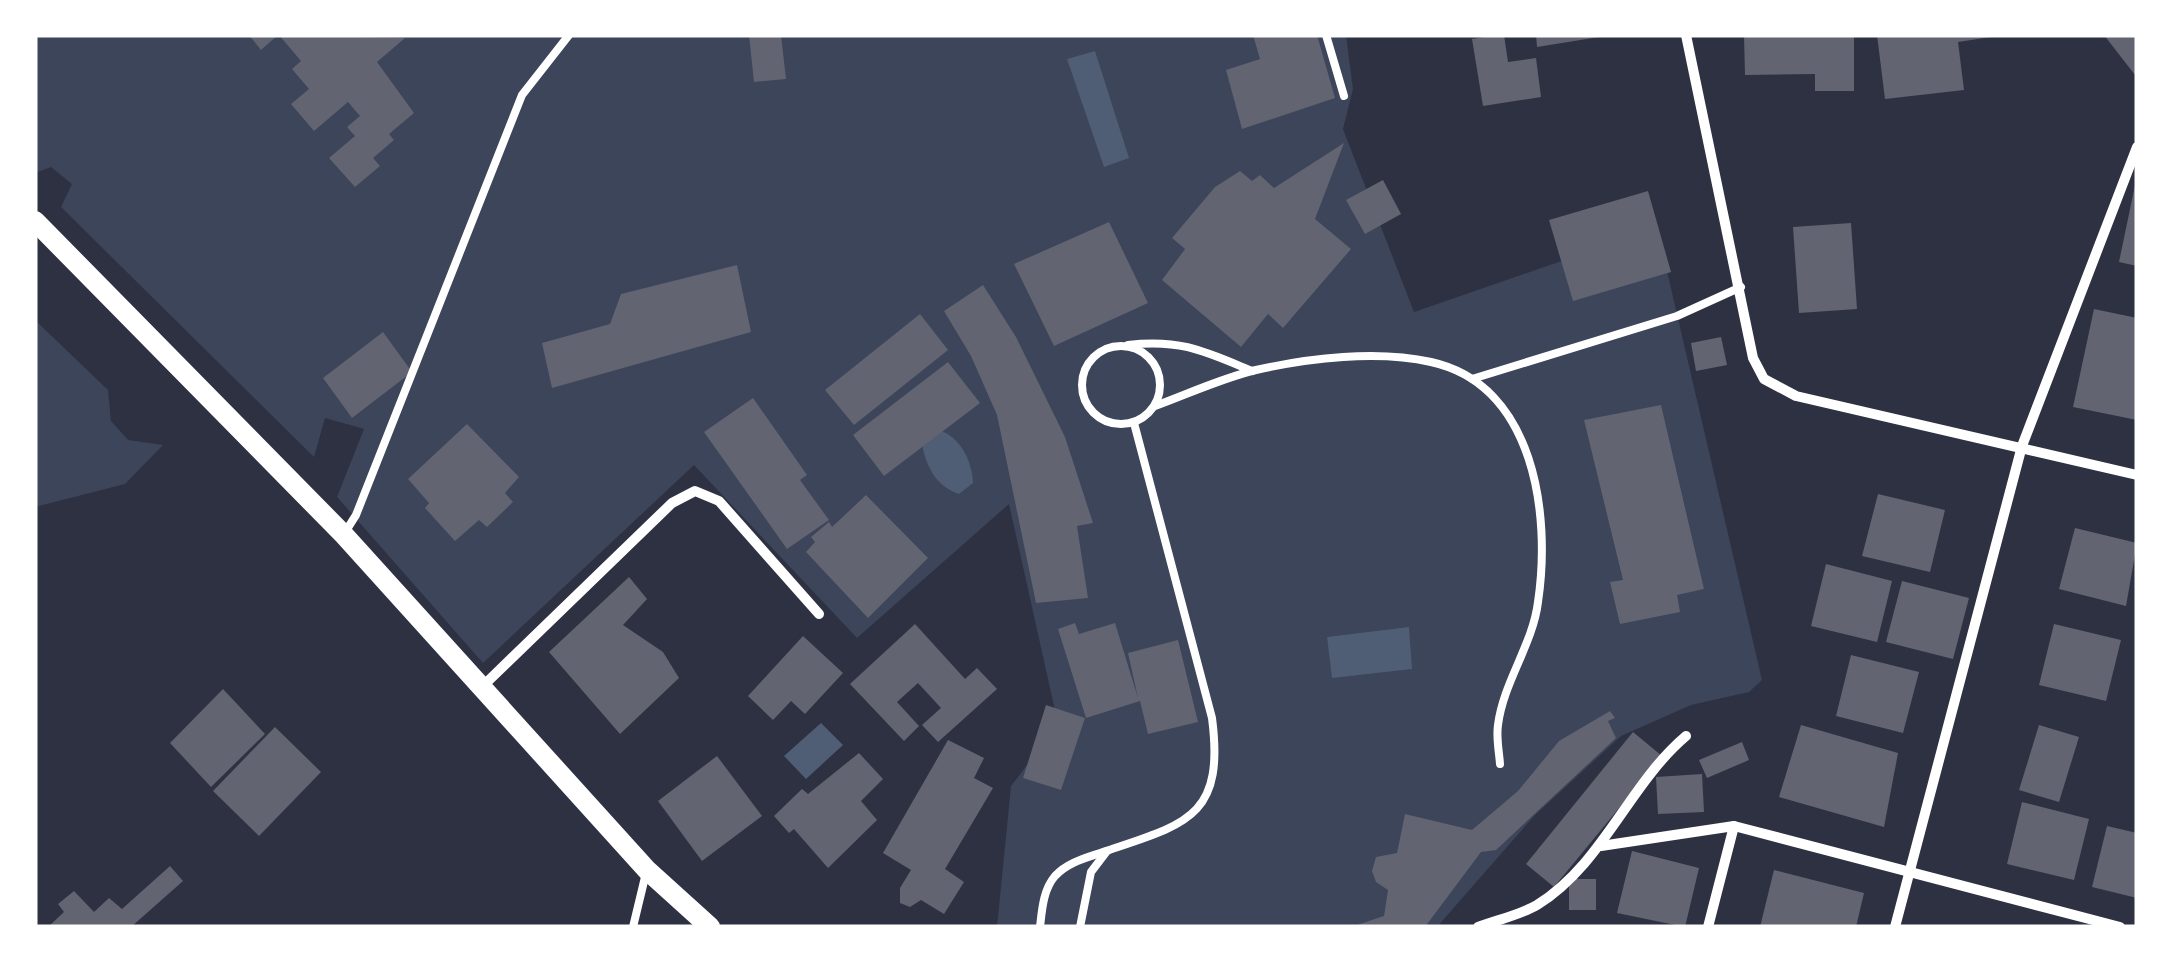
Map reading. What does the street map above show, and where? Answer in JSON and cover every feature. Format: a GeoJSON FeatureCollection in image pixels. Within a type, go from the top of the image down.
{"type":"FeatureCollection","features":[{"type":"Feature","properties":{"kind":"main road"},"geometry":{"type":"LineString","coordinates":[[35,221],[344,535],[484,685],[647,870],[710,927]]}},
{"type":"Feature","properties":{"kind":"street"},"geometry":{"type":"LineString","coordinates":[[1686,35],[1753,358],[1764,379],[1796,396],[2137,475]]}},
{"type":"Feature","properties":{"kind":"street"},"geometry":{"type":"LineString","coordinates":[[1895,927],[2022,446],[2136,149]]}},
{"type":"Feature","properties":{"kind":"street"},"geometry":{"type":"LineString","coordinates":[[484,685],[672,503],[695,491],[719,501],[819,614]]}},
{"type":"Feature","properties":{"kind":"street"},"geometry":{"type":"LineString","coordinates":[[1478,927],[1537,905],[1601,846],[1667,752],[1686,736]]}},
{"type":"Feature","properties":{"kind":"street"},"geometry":{"type":"LineString","coordinates":[[1708,927],[1734,826]]}},
{"type":"Feature","properties":{"kind":"street"},"geometry":{"type":"LineString","coordinates":[[1601,846],[1734,826],[2120,927]]}},
{"type":"Feature","properties":{"kind":"lane"},"geometry":{"type":"LineString","coordinates":[[344,535],[356,515],[522,95],[568,35]]}},
{"type":"Feature","properties":{"kind":"lane"},"geometry":{"type":"LineString","coordinates":[[1326,35],[1344,96]]}},
{"type":"Feature","properties":{"kind":"lane"},"geometry":{"type":"LineString","coordinates":[[1472,379],[1677,316],[1741,287]]}},
{"type":"Feature","properties":{"kind":"lane"},"geometry":{"type":"LineString","coordinates":[[1252,371],[1188,344],[1165,341],[1110,348],[1088,364],[1082,388],[1085,402],[1104,422],[1134,423],[1155,406],[1252,371],[1311,360],[1378,358],[1432,362],[1472,379],[1502,405],[1528,453],[1543,526],[1538,606],[1498,725],[1500,764]]}},
{"type":"Feature","properties":{"kind":"lane"},"geometry":{"type":"LineString","coordinates":[[1123,346],[1148,356],[1156,367],[1160,379],[1155,406]]}},
{"type":"Feature","properties":{"kind":"lane"},"geometry":{"type":"LineString","coordinates":[[1040,927],[1043,899],[1053,878],[1072,862],[1188,819],[1210,792],[1217,758],[1212,718],[1134,423]]}},
{"type":"Feature","properties":{"kind":"lane"},"geometry":{"type":"LineString","coordinates":[[1080,927],[1091,872],[1107,851]]}},
{"type":"Feature","properties":{"kind":"lane"},"geometry":{"type":"LineString","coordinates":[[633,927],[647,870]]}},
{"type":"Feature","properties":{"kind":"shaded area"},"geometry":{"type":"Polygon","coordinates":[[[35,35],[1346,35],[1353,89],[1343,129],[1414,312],[1657,228],[1762,680],[1749,692],[1691,705],[1621,736],[1534,816],[1437,927],[997,927],[1011,786],[1058,724],[1009,504],[857,638],[694,465],[483,663],[337,497],[364,429],[325,418],[314,457],[61,207],[72,184],[51,167],[35,173],[35,35]]]}},
{"type":"Feature","properties":{"kind":"shaded area"},"geometry":{"type":"Polygon","coordinates":[[[1095,51],[1129,158],[1104,167],[1067,59],[1095,51]]]}},
{"type":"Feature","properties":{"kind":"shaded area"},"geometry":{"type":"Polygon","coordinates":[[[35,320],[108,390],[111,421],[128,440],[163,445],[125,484],[35,507],[35,320]]]}},
{"type":"Feature","properties":{"kind":"shaded area"},"geometry":{"type":"Polygon","coordinates":[[[934,429],[951,436],[967,457],[973,483],[959,494],[939,481],[927,461],[922,445],[934,429]]]}},
{"type":"Feature","properties":{"kind":"shaded area"},"geometry":{"type":"Polygon","coordinates":[[[1409,627],[1412,669],[1332,678],[1327,637],[1409,627]]]}},
{"type":"Feature","properties":{"kind":"shaded area"},"geometry":{"type":"Polygon","coordinates":[[[821,723],[843,745],[806,779],[784,756],[821,723]]]}},
{"type":"Feature","properties":{"kind":"building"},"geometry":{"type":"Polygon","coordinates":[[[249,35],[278,35],[261,50],[249,35]]]}},
{"type":"Feature","properties":{"kind":"building"},"geometry":{"type":"Polygon","coordinates":[[[279,35],[405,38],[377,62],[414,113],[389,134],[394,140],[373,158],[380,166],[355,187],[329,158],[355,136],[347,127],[360,116],[348,102],[314,131],[291,104],[309,89],[292,69],[301,61],[279,35]]]}},
{"type":"Feature","properties":{"kind":"building"},"geometry":{"type":"Polygon","coordinates":[[[749,35],[781,35],[786,79],[754,82],[749,35]]]}},
{"type":"Feature","properties":{"kind":"building"},"geometry":{"type":"Polygon","coordinates":[[[1253,35],[1317,35],[1335,98],[1242,129],[1226,70],[1260,59],[1253,35]]]}},
{"type":"Feature","properties":{"kind":"building"},"geometry":{"type":"Polygon","coordinates":[[[1504,35],[1508,62],[1536,58],[1541,97],[1483,106],[1472,39],[1504,35]]]}},
{"type":"Feature","properties":{"kind":"building"},"geometry":{"type":"Polygon","coordinates":[[[1536,35],[1599,35],[1599,37],[1537,47],[1536,35]]]}},
{"type":"Feature","properties":{"kind":"building"},"geometry":{"type":"Polygon","coordinates":[[[1744,35],[1854,35],[1854,91],[1815,91],[1815,74],[1745,75],[1744,35]]]}},
{"type":"Feature","properties":{"kind":"building"},"geometry":{"type":"Polygon","coordinates":[[[1877,35],[1991,37],[1958,42],[1964,90],[1885,99],[1877,35]]]}},
{"type":"Feature","properties":{"kind":"building"},"geometry":{"type":"Polygon","coordinates":[[[2104,35],[2137,35],[2135,75],[2104,35]]]}},
{"type":"Feature","properties":{"kind":"building"},"geometry":{"type":"Polygon","coordinates":[[[1344,143],[1315,219],[1351,249],[1283,328],[1268,314],[1241,347],[1162,280],[1185,249],[1172,238],[1215,187],[1240,171],[1252,181],[1260,175],[1274,188],[1344,143]]]}},
{"type":"Feature","properties":{"kind":"building"},"geometry":{"type":"Polygon","coordinates":[[[1383,180],[1401,214],[1365,234],[1346,200],[1383,180]]]}},
{"type":"Feature","properties":{"kind":"building"},"geometry":{"type":"Polygon","coordinates":[[[2137,185],[2137,266],[2119,262],[2137,185]]]}},
{"type":"Feature","properties":{"kind":"building"},"geometry":{"type":"Polygon","coordinates":[[[1648,191],[1671,272],[1573,301],[1549,220],[1648,191]]]}},
{"type":"Feature","properties":{"kind":"building"},"geometry":{"type":"Polygon","coordinates":[[[1109,222],[1148,303],[1054,346],[1014,264],[1109,222]]]}},
{"type":"Feature","properties":{"kind":"building"},"geometry":{"type":"Polygon","coordinates":[[[1851,223],[1857,309],[1799,313],[1793,227],[1851,223]]]}},
{"type":"Feature","properties":{"kind":"building"},"geometry":{"type":"Polygon","coordinates":[[[737,265],[751,332],[552,388],[542,343],[610,324],[621,294],[737,265]]]}},
{"type":"Feature","properties":{"kind":"building"},"geometry":{"type":"Polygon","coordinates":[[[983,285],[1016,337],[1065,437],[1093,523],[1077,526],[1088,598],[1036,603],[997,415],[971,356],[944,311],[983,285]]]}},
{"type":"Feature","properties":{"kind":"building"},"geometry":{"type":"Polygon","coordinates":[[[2094,309],[2137,318],[2137,420],[2073,407],[2094,309]]]}},
{"type":"Feature","properties":{"kind":"building"},"geometry":{"type":"Polygon","coordinates":[[[920,314],[948,350],[854,425],[825,390],[920,314]]]}},
{"type":"Feature","properties":{"kind":"building"},"geometry":{"type":"Polygon","coordinates":[[[383,332],[412,372],[352,418],[323,378],[383,332]]]}},
{"type":"Feature","properties":{"kind":"building"},"geometry":{"type":"Polygon","coordinates":[[[1721,337],[1727,365],[1696,371],[1691,343],[1721,337]]]}},
{"type":"Feature","properties":{"kind":"building"},"geometry":{"type":"Polygon","coordinates":[[[948,362],[980,403],[884,476],[853,435],[948,362]]]}},
{"type":"Feature","properties":{"kind":"building"},"geometry":{"type":"Polygon","coordinates":[[[753,398],[807,475],[800,480],[829,520],[787,549],[704,432],[753,398]]]}},
{"type":"Feature","properties":{"kind":"building"},"geometry":{"type":"Polygon","coordinates":[[[1661,405],[1704,589],[1677,595],[1680,612],[1620,624],[1610,582],[1623,580],[1584,420],[1661,405]]]}},
{"type":"Feature","properties":{"kind":"building"},"geometry":{"type":"Polygon","coordinates":[[[467,424],[519,477],[505,493],[513,502],[487,527],[479,520],[455,541],[425,508],[429,503],[408,479],[467,424]]]}},
{"type":"Feature","properties":{"kind":"building"},"geometry":{"type":"Polygon","coordinates":[[[1878,494],[1945,510],[1930,572],[1862,556],[1878,494]]]}},
{"type":"Feature","properties":{"kind":"building"},"geometry":{"type":"Polygon","coordinates":[[[866,495],[928,558],[868,618],[806,552],[815,542],[811,537],[829,522],[832,527],[866,495]]]}},
{"type":"Feature","properties":{"kind":"building"},"geometry":{"type":"Polygon","coordinates":[[[2075,528],[2137,543],[2126,606],[2059,589],[2075,528]]]}},
{"type":"Feature","properties":{"kind":"building"},"geometry":{"type":"Polygon","coordinates":[[[1826,564],[1892,581],[1877,642],[1811,626],[1826,564]]]}},
{"type":"Feature","properties":{"kind":"building"},"geometry":{"type":"Polygon","coordinates":[[[629,577],[647,599],[623,625],[663,652],[679,678],[620,734],[549,652],[629,577]]]}},
{"type":"Feature","properties":{"kind":"building"},"geometry":{"type":"Polygon","coordinates":[[[1902,581],[1969,598],[1953,659],[1886,642],[1902,581]]]}},
{"type":"Feature","properties":{"kind":"building"},"geometry":{"type":"Polygon","coordinates":[[[1075,623],[1079,634],[1115,623],[1138,698],[1128,653],[1178,640],[1198,722],[1148,734],[1140,701],[1086,718],[1058,629],[1075,623]]]}},
{"type":"Feature","properties":{"kind":"building"},"geometry":{"type":"Polygon","coordinates":[[[915,624],[965,679],[977,668],[997,689],[938,742],[922,725],[941,708],[918,683],[897,702],[919,726],[904,741],[850,684],[915,624]]]}},
{"type":"Feature","properties":{"kind":"building"},"geometry":{"type":"Polygon","coordinates":[[[2054,624],[2121,640],[2106,701],[2039,685],[2054,624]]]}},
{"type":"Feature","properties":{"kind":"building"},"geometry":{"type":"Polygon","coordinates":[[[803,636],[843,673],[805,714],[791,701],[773,720],[748,696],[803,636]]]}},
{"type":"Feature","properties":{"kind":"building"},"geometry":{"type":"Polygon","coordinates":[[[1851,655],[1919,672],[1903,733],[1836,716],[1851,655]]]}},
{"type":"Feature","properties":{"kind":"building"},"geometry":{"type":"Polygon","coordinates":[[[223,689],[265,734],[211,787],[170,743],[223,689]]]}},
{"type":"Feature","properties":{"kind":"building"},"geometry":{"type":"Polygon","coordinates":[[[1046,705],[1085,718],[1061,790],[1023,778],[1046,705]]]}},
{"type":"Feature","properties":{"kind":"building"},"geometry":{"type":"Polygon","coordinates":[[[1610,711],[1615,718],[1608,721],[1616,738],[1496,850],[1481,852],[1425,927],[1351,927],[1384,916],[1388,890],[1376,882],[1372,871],[1376,857],[1397,853],[1405,814],[1472,830],[1518,791],[1559,741],[1610,711]]]}},
{"type":"Feature","properties":{"kind":"building"},"geometry":{"type":"Polygon","coordinates":[[[1801,725],[1898,753],[1884,827],[1779,797],[1801,725]]]}},
{"type":"Feature","properties":{"kind":"building"},"geometry":{"type":"Polygon","coordinates":[[[2039,725],[2079,737],[2059,802],[2019,790],[2039,725]]]}},
{"type":"Feature","properties":{"kind":"building"},"geometry":{"type":"Polygon","coordinates":[[[275,727],[321,772],[259,836],[213,791],[275,727]]]}},
{"type":"Feature","properties":{"kind":"building"},"geometry":{"type":"Polygon","coordinates":[[[1633,732],[1662,756],[1554,887],[1526,864],[1633,732]]]}},
{"type":"Feature","properties":{"kind":"building"},"geometry":{"type":"Polygon","coordinates":[[[948,740],[984,758],[974,778],[993,788],[945,869],[964,882],[944,914],[921,900],[910,907],[900,903],[900,888],[911,870],[883,853],[948,740]]]}},
{"type":"Feature","properties":{"kind":"building"},"geometry":{"type":"Polygon","coordinates":[[[1742,742],[1749,760],[1707,778],[1699,760],[1742,742]]]}},
{"type":"Feature","properties":{"kind":"building"},"geometry":{"type":"Polygon","coordinates":[[[859,753],[883,779],[861,801],[877,820],[828,868],[794,829],[789,833],[774,816],[802,789],[808,794],[859,753]]]}},
{"type":"Feature","properties":{"kind":"building"},"geometry":{"type":"Polygon","coordinates":[[[717,756],[762,816],[702,861],[658,801],[717,756]]]}},
{"type":"Feature","properties":{"kind":"building"},"geometry":{"type":"Polygon","coordinates":[[[1702,774],[1704,812],[1658,814],[1656,777],[1702,774]]]}},
{"type":"Feature","properties":{"kind":"building"},"geometry":{"type":"Polygon","coordinates":[[[2022,802],[2089,819],[2074,880],[2007,864],[2022,802]]]}},
{"type":"Feature","properties":{"kind":"building"},"geometry":{"type":"Polygon","coordinates":[[[2107,826],[2137,833],[2137,898],[2092,887],[2107,826]]]}},
{"type":"Feature","properties":{"kind":"building"},"geometry":{"type":"Polygon","coordinates":[[[1632,851],[1699,868],[1685,927],[1617,913],[1632,851]]]}},
{"type":"Feature","properties":{"kind":"building"},"geometry":{"type":"Polygon","coordinates":[[[170,866],[183,881],[131,927],[48,927],[64,912],[58,904],[74,891],[94,912],[109,898],[122,909],[170,866]]]}},
{"type":"Feature","properties":{"kind":"building"},"geometry":{"type":"Polygon","coordinates":[[[1774,870],[1864,893],[1856,927],[1760,927],[1774,870]]]}},
{"type":"Feature","properties":{"kind":"building"},"geometry":{"type":"Polygon","coordinates":[[[1569,879],[1596,879],[1596,910],[1569,910],[1569,879]]]}}]}
